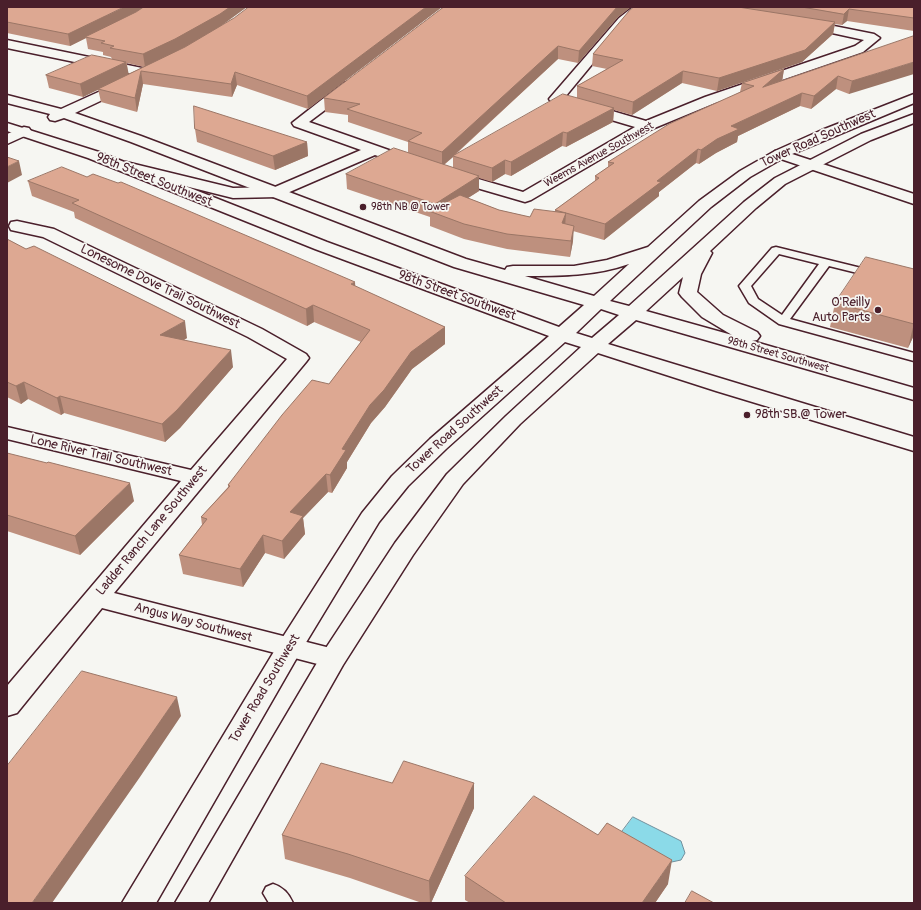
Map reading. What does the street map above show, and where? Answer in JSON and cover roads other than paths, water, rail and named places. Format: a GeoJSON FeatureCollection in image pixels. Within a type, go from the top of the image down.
{"type":"FeatureCollection","features":[{"type":"Feature","properties":{"kind":"street"},"geometry":{"type":"LineString","coordinates":[[640,7],[623,20],[556,99],[647,126]]}},
{"type":"Feature","properties":{"kind":"street","name":"Weems Avenue Southwest"},"geometry":{"type":"LineString","coordinates":[[439,172],[475,184],[525,197],[647,126],[710,100],[859,49],[874,38],[794,22]]}},
{"type":"Feature","properties":{"kind":"street"},"geometry":{"type":"LineString","coordinates":[[7,44],[147,73]]}},
{"type":"Feature","properties":{"kind":"street"},"geometry":{"type":"LineString","coordinates":[[62,56],[78,48]]}},
{"type":"Feature","properties":{"kind":"street"},"geometry":{"type":"LineString","coordinates":[[7,140],[160,67]]}},
{"type":"Feature","properties":{"kind":"street"},"geometry":{"type":"LineString","coordinates":[[359,77],[298,123],[424,167]]}},
{"type":"Feature","properties":{"kind":"street","name":"98th Street Southwest"},"geometry":{"type":"LineString","coordinates":[[7,98],[62,113],[278,192],[460,263],[597,304],[914,394]]}},
{"type":"Feature","properties":{"kind":"street","name":"Tower Road Southwest"},"geometry":{"type":"LineString","coordinates":[[138,903],[290,647],[370,518],[400,481],[438,444],[597,304],[705,204],[745,174],[780,154],[827,133],[914,98]]}},
{"type":"Feature","properties":{"kind":"street","name":"Tower Road Southwest"},"geometry":{"type":"LineString","coordinates":[[191,903],[333,658],[404,549],[455,479],[513,420],[632,314],[750,205],[780,181],[866,137],[914,118]]}},
{"type":"Feature","properties":{"kind":"street","name":"98th Street Southwest"},"geometry":{"type":"LineString","coordinates":[[7,127],[24,131],[124,166],[234,212],[412,281],[563,334],[776,403],[914,444]]}},
{"type":"Feature","properties":{"kind":"street"},"geometry":{"type":"LineString","coordinates":[[124,166],[233,193],[278,192],[373,150]]}},
{"type":"Feature","properties":{"kind":"street"},"geometry":{"type":"LineString","coordinates":[[780,154],[914,199]]}},
{"type":"Feature","properties":{"kind":"street","name":"Lonesome Dove Trail Southwest"},"geometry":{"type":"LineString","coordinates":[[17,226],[48,233],[255,333],[299,358]]}},
{"type":"Feature","properties":{"kind":"street"},"geometry":{"type":"LineString","coordinates":[[710,241],[692,274],[688,293],[701,308],[713,317],[733,330],[762,341],[914,384]]}},
{"type":"Feature","properties":{"kind":"street"},"geometry":{"type":"LineString","coordinates":[[480,269],[524,272],[574,272],[610,265],[655,250]]}},
{"type":"Feature","properties":{"kind":"street","name":"Ladder Ranch Lane Southwest"},"geometry":{"type":"LineString","coordinates":[[7,705],[196,478],[299,358]]}},
{"type":"Feature","properties":{"kind":"street","name":"Lone River Trail Southwest"},"geometry":{"type":"LineString","coordinates":[[7,433],[196,478]]}},
{"type":"Feature","properties":{"kind":"street","name":"Angus Way Southwest"},"geometry":{"type":"LineString","coordinates":[[97,598],[333,658]]}},
{"type":"Feature","properties":{"kind":"lane"},"geometry":{"type":"LineString","coordinates":[[914,284],[776,250],[746,286],[753,301],[783,321],[914,357]]}},
{"type":"Feature","properties":{"kind":"lane"},"geometry":{"type":"LineString","coordinates":[[783,321],[826,262]]}},
{"type":"Feature","properties":{"kind":"water"},"geometry":{"type":"Polygon","coordinates":[[[633,817],[681,841],[685,853],[681,860],[667,863],[618,837],[633,817]]]}},
{"type":"Feature","properties":{"kind":"place","name":"98th NB @ Tower"},"geometry":{"type":"Point","coordinates":[363,207]}},
{"type":"Feature","properties":{"kind":"place","name":"O'Reilly Auto Parts"},"geometry":{"type":"Point","coordinates":[878,310]}},
{"type":"Feature","properties":{"kind":"place","name":"98th SB @ Tower"},"geometry":{"type":"Point","coordinates":[747,415]}}]}
